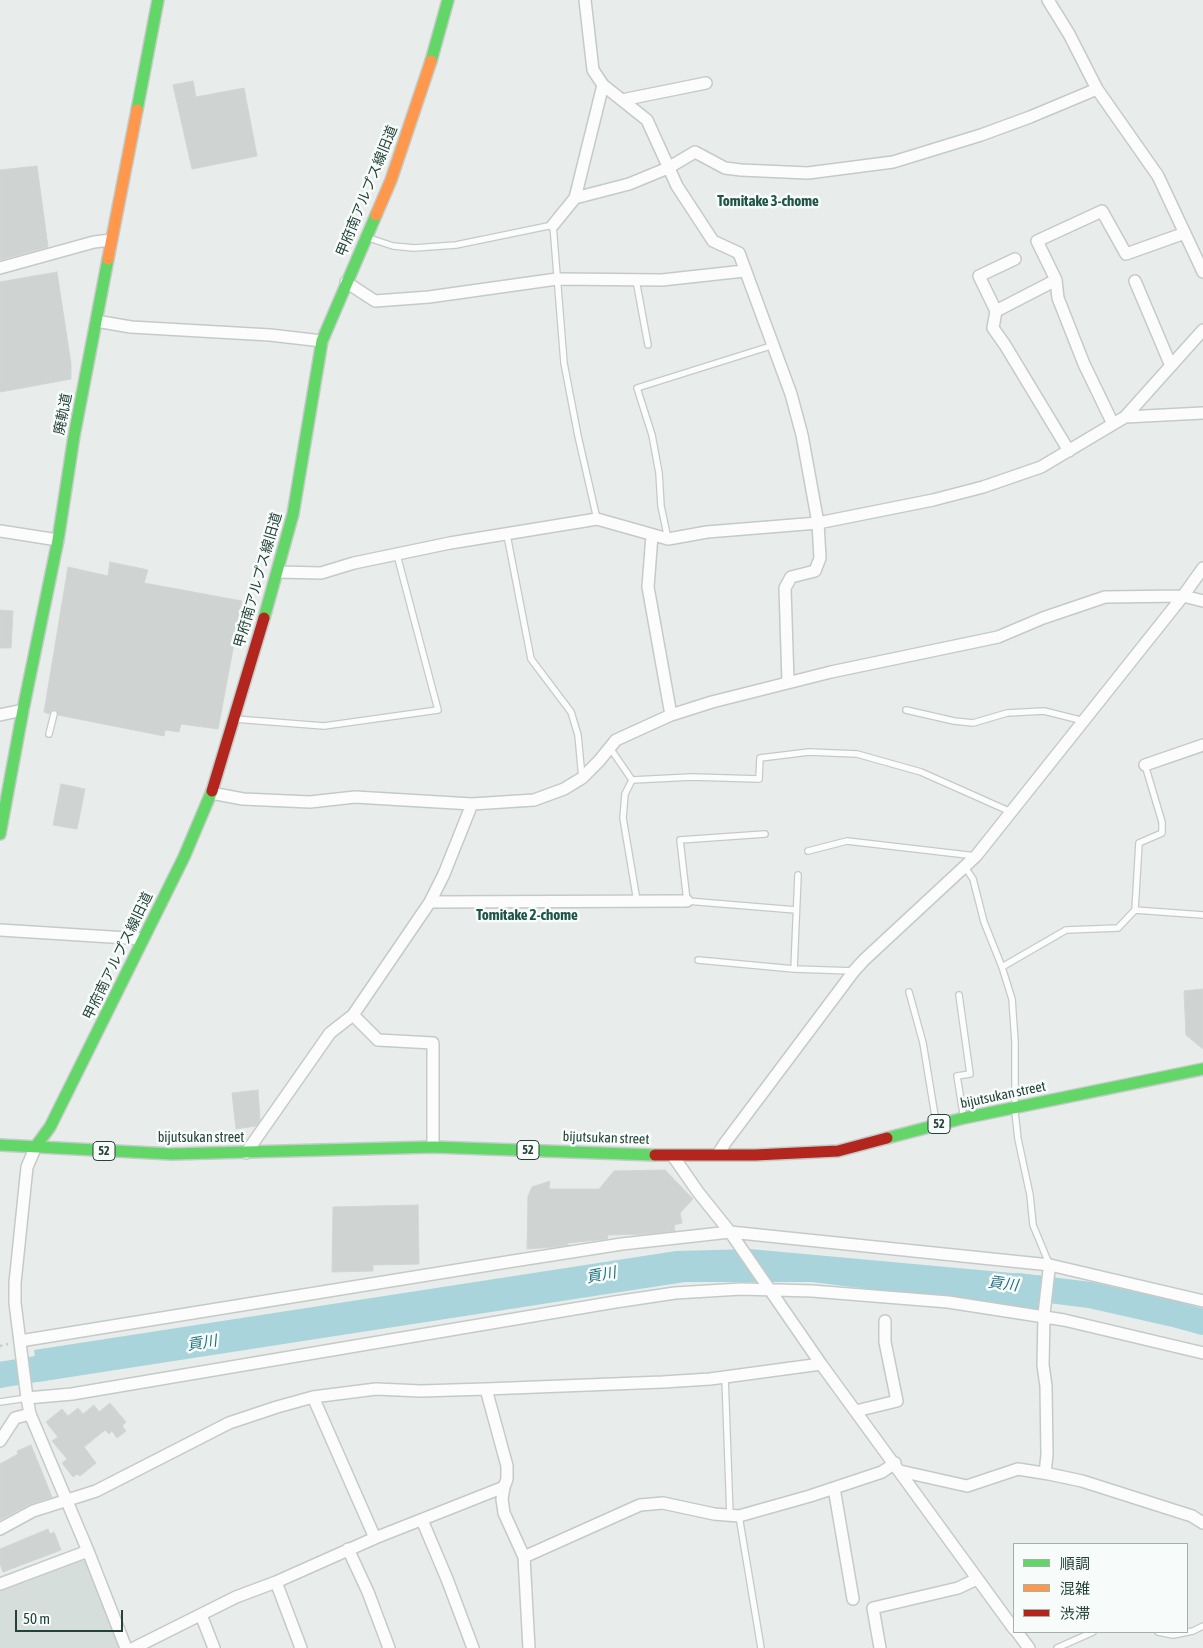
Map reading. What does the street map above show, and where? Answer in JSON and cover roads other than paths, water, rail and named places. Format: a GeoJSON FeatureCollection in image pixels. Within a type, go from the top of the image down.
{"type":"FeatureCollection","features":[{"type":"Feature","properties":{"kind":"main road","name":"廃軌道"},"geometry":{"type":"LineString","coordinates":[[0,832],[58,540],[74,436],[158,0]]}},
{"type":"Feature","properties":{"kind":"main road","name":"甲府南アルプス線旧道"},"geometry":{"type":"LineString","coordinates":[[36,1146],[50,1127],[184,857],[211,793],[293,514],[322,341],[390,180],[430,70],[448,0]]}},
{"type":"Feature","properties":{"kind":"main road","name":"bijutsukan street"},"geometry":{"type":"LineString","coordinates":[[0,1145],[146,1153],[246,1153],[433,1147],[673,1156],[838,1151],[937,1124],[1203,1069]]}},
{"type":"Feature","properties":{"kind":"street"},"geometry":{"type":"LineString","coordinates":[[585,0],[593,70],[604,85],[647,120],[677,186],[713,241],[738,252],[792,394],[802,435],[818,523],[820,558],[815,571],[791,577],[785,588],[788,682]]}},
{"type":"Feature","properties":{"kind":"street"},"geometry":{"type":"LineString","coordinates":[[1048,0],[1069,34],[1097,90],[1158,176],[1203,272]]}},
{"type":"Feature","properties":{"kind":"street"},"geometry":{"type":"LineString","coordinates":[[622,100],[706,83]]}},
{"type":"Feature","properties":{"kind":"street"},"geometry":{"type":"LineString","coordinates":[[552,225],[575,198],[604,85]]}},
{"type":"Feature","properties":{"kind":"street"},"geometry":{"type":"LineString","coordinates":[[575,198],[629,184],[668,168],[695,152],[726,168],[742,170],[808,173],[893,162],[974,137],[1097,90]]}},
{"type":"Feature","properties":{"kind":"street"},"geometry":{"type":"LineString","coordinates":[[1114,424],[1084,364],[1058,298],[1056,280],[1037,241],[1102,211],[1126,254],[1185,233]]}},
{"type":"Feature","properties":{"kind":"street"},"geometry":{"type":"LineString","coordinates":[[0,268],[94,242],[111,240]]}},
{"type":"Feature","properties":{"kind":"street"},"geometry":{"type":"LineString","coordinates":[[1015,259],[979,276],[996,311],[993,328],[1068,451]]}},
{"type":"Feature","properties":{"kind":"street"},"geometry":{"type":"LineString","coordinates":[[346,282],[376,302],[557,280],[662,280],[744,270]]}},
{"type":"Feature","properties":{"kind":"street"},"geometry":{"type":"LineString","coordinates":[[996,311],[1056,280]]}},
{"type":"Feature","properties":{"kind":"street"},"geometry":{"type":"LineString","coordinates":[[1135,281],[1171,366]]}},
{"type":"Feature","properties":{"kind":"street"},"geometry":{"type":"LineString","coordinates":[[96,321],[132,326],[270,335],[322,341]]}},
{"type":"Feature","properties":{"kind":"street"},"geometry":{"type":"LineString","coordinates":[[277,572],[321,574],[354,563],[450,543],[597,519],[668,539],[707,532],[818,523],[933,500],[1041,467],[1114,424],[1125,417],[1203,330]]}},
{"type":"Feature","properties":{"kind":"street"},"geometry":{"type":"LineString","coordinates":[[1125,417],[1203,413]]}},
{"type":"Feature","properties":{"kind":"street"},"geometry":{"type":"LineString","coordinates":[[0,531],[58,540]]}},
{"type":"Feature","properties":{"kind":"street"},"geometry":{"type":"LineString","coordinates":[[652,535],[648,587],[671,715]]}},
{"type":"Feature","properties":{"kind":"street"},"geometry":{"type":"LineString","coordinates":[[718,1154],[854,971],[976,856],[1183,596],[1203,568]]}},
{"type":"Feature","properties":{"kind":"street"},"geometry":{"type":"LineString","coordinates":[[211,793],[242,799],[310,802],[355,797],[472,804],[534,800],[564,789],[582,778],[616,740],[671,715],[788,682],[998,637],[1043,618],[1105,597],[1183,596],[1203,601]]}},
{"type":"Feature","properties":{"kind":"street"},"geometry":{"type":"LineString","coordinates":[[0,715],[23,710]]}},
{"type":"Feature","properties":{"kind":"street"},"geometry":{"type":"LineString","coordinates":[[1145,765],[1203,745]]}},
{"type":"Feature","properties":{"kind":"street"},"geometry":{"type":"LineString","coordinates":[[246,1153],[330,1033],[352,1015],[430,902],[444,874],[472,804]]}},
{"type":"Feature","properties":{"kind":"street"},"geometry":{"type":"LineString","coordinates":[[430,902],[687,901]]}},
{"type":"Feature","properties":{"kind":"street"},"geometry":{"type":"LineString","coordinates":[[0,930],[143,939]]}},
{"type":"Feature","properties":{"kind":"street"},"geometry":{"type":"LineString","coordinates":[[352,1015],[378,1040],[432,1043],[433,1147]]}},
{"type":"Feature","properties":{"kind":"street"},"geometry":{"type":"LineString","coordinates":[[36,1146],[27,1167],[17,1256],[15,1304],[30,1414],[88,1550],[126,1648]]}},
{"type":"Feature","properties":{"kind":"street"},"geometry":{"type":"LineString","coordinates":[[673,1156],[698,1192],[730,1232],[821,1364],[1013,1627]]}},
{"type":"Feature","properties":{"kind":"street"},"geometry":{"type":"LineString","coordinates":[[20,1345],[594,1248],[730,1232],[1049,1267],[1203,1301]]}},
{"type":"Feature","properties":{"kind":"street"},"geometry":{"type":"LineString","coordinates":[[1045,1473],[1047,1455],[1046,1386],[1043,1365],[1044,1315],[1049,1267]]}},
{"type":"Feature","properties":{"kind":"street"},"geometry":{"type":"LineString","coordinates":[[27,1395],[72,1394],[615,1302],[675,1293],[741,1288],[768,1288],[948,1302],[1044,1315],[1203,1353]]}},
{"type":"Feature","properties":{"kind":"street"},"geometry":{"type":"LineString","coordinates":[[856,1411],[897,1401],[885,1342],[885,1321]]}},
{"type":"Feature","properties":{"kind":"street"},"geometry":{"type":"LineString","coordinates":[[0,1529],[33,1511],[96,1491],[229,1423],[313,1397],[376,1389],[422,1391],[486,1390],[662,1382],[725,1377],[821,1364]]}},
{"type":"Feature","properties":{"kind":"street"},"geometry":{"type":"LineString","coordinates":[[486,1390],[507,1466],[507,1479],[502,1499],[504,1513],[524,1557],[529,1648]]}},
{"type":"Feature","properties":{"kind":"street"},"geometry":{"type":"LineString","coordinates":[[313,1397],[375,1538]]}},
{"type":"Feature","properties":{"kind":"street"},"geometry":{"type":"LineString","coordinates":[[0,1441],[15,1418],[30,1414]]}},
{"type":"Feature","properties":{"kind":"street"},"geometry":{"type":"LineString","coordinates":[[524,1557],[640,1505],[662,1503],[714,1514],[734,1516],[834,1488],[897,1467],[967,1486],[1018,1469],[1045,1473],[1082,1481],[1192,1516],[1203,1524]]}},
{"type":"Feature","properties":{"kind":"street"},"geometry":{"type":"LineString","coordinates":[[134,1648],[236,1597],[276,1582],[348,1549],[504,1487]]}},
{"type":"Feature","properties":{"kind":"street"},"geometry":{"type":"LineString","coordinates":[[834,1488],[853,1599]]}},
{"type":"Feature","properties":{"kind":"street"},"geometry":{"type":"LineString","coordinates":[[422,1520],[473,1648]]}},
{"type":"Feature","properties":{"kind":"street"},"geometry":{"type":"LineString","coordinates":[[348,1549],[368,1592],[388,1648]]}},
{"type":"Feature","properties":{"kind":"street"},"geometry":{"type":"LineString","coordinates":[[0,1584],[88,1550]]}},
{"type":"Feature","properties":{"kind":"street"},"geometry":{"type":"LineString","coordinates":[[880,1648],[873,1608],[958,1588],[977,1579]]}},
{"type":"Feature","properties":{"kind":"street"},"geometry":{"type":"LineString","coordinates":[[276,1582],[301,1648]]}},
{"type":"Feature","properties":{"kind":"street"},"geometry":{"type":"LineString","coordinates":[[201,1615],[214,1648]]}},
{"type":"Feature","properties":{"kind":"street"},"geometry":{"type":"LineString","coordinates":[[1018,1633],[1029,1648]]}},
{"type":"Feature","properties":{"kind":"lane"},"geometry":{"type":"LineString","coordinates":[[366,237],[393,246],[414,248],[456,245],[552,225],[564,363],[597,519]]}},
{"type":"Feature","properties":{"kind":"lane"},"geometry":{"type":"LineString","coordinates":[[636,280],[648,345]]}},
{"type":"Feature","properties":{"kind":"lane"},"geometry":{"type":"LineString","coordinates":[[668,539],[661,506],[659,473],[652,436],[637,388],[774,345]]}},
{"type":"Feature","properties":{"kind":"lane"},"geometry":{"type":"LineString","coordinates":[[507,535],[531,659],[571,712],[578,735],[582,778]]}},
{"type":"Feature","properties":{"kind":"lane"},"geometry":{"type":"LineString","coordinates":[[233,719],[324,726],[438,710],[397,555]]}},
{"type":"Feature","properties":{"kind":"lane"},"geometry":{"type":"LineString","coordinates":[[906,710],[973,724],[1007,713],[1044,711],[1084,721]]}},
{"type":"Feature","properties":{"kind":"lane"},"geometry":{"type":"LineString","coordinates":[[49,734],[54,714]]}},
{"type":"Feature","properties":{"kind":"lane"},"geometry":{"type":"LineString","coordinates":[[610,748],[632,780]]}},
{"type":"Feature","properties":{"kind":"lane"},"geometry":{"type":"LineString","coordinates":[[632,780],[692,777],[759,779],[760,758],[809,752],[858,754],[921,772],[1011,812]]}},
{"type":"Feature","properties":{"kind":"lane"},"geometry":{"type":"LineString","coordinates":[[1002,967],[1066,930],[1118,928],[1135,910],[1139,844],[1162,833],[1162,822],[1145,765]]}},
{"type":"Feature","properties":{"kind":"lane"},"geometry":{"type":"LineString","coordinates":[[632,780],[625,794],[624,818],[637,900]]}},
{"type":"Feature","properties":{"kind":"lane"},"geometry":{"type":"LineString","coordinates":[[765,834],[680,840],[687,901],[796,910]]}},
{"type":"Feature","properties":{"kind":"lane"},"geometry":{"type":"LineString","coordinates":[[808,851],[846,841],[976,856]]}},
{"type":"Feature","properties":{"kind":"lane"},"geometry":{"type":"LineString","coordinates":[[965,867],[973,879],[984,922],[1002,967],[1012,999],[1015,1042],[1014,1107],[1018,1139],[1030,1195],[1033,1225],[1049,1267]]}},
{"type":"Feature","properties":{"kind":"lane"},"geometry":{"type":"LineString","coordinates":[[794,969],[798,875]]}},
{"type":"Feature","properties":{"kind":"lane"},"geometry":{"type":"LineString","coordinates":[[1135,910],[1203,915]]}},
{"type":"Feature","properties":{"kind":"lane"},"geometry":{"type":"LineString","coordinates":[[698,960],[794,969],[854,971]]}},
{"type":"Feature","properties":{"kind":"lane"},"geometry":{"type":"LineString","coordinates":[[909,992],[923,1044],[937,1124]]}},
{"type":"Feature","properties":{"kind":"lane"},"geometry":{"type":"LineString","coordinates":[[959,995],[970,1074],[957,1076],[964,1118]]}},
{"type":"Feature","properties":{"kind":"lane"},"geometry":{"type":"LineString","coordinates":[[725,1377],[734,1516],[761,1648]]}},
{"type":"Feature","properties":{"kind":"lane"},"geometry":{"type":"LineString","coordinates":[[0,1402],[27,1395]]}},
{"type":"Feature","properties":{"kind":"lane"},"geometry":{"type":"LineString","coordinates":[[1188,1632],[1203,1626]]}},
{"type":"Feature","properties":{"kind":"lane"},"geometry":{"type":"LineString","coordinates":[[1057,1648],[1091,1633]]}},
{"type":"Feature","properties":{"kind":"lane"},"geometry":{"type":"LineString","coordinates":[[1163,1633],[1172,1635],[1182,1633]]}},
{"type":"Feature","properties":{"kind":"water"},"geometry":{"type":"Polygon","coordinates":[[[750,1249],[1045,1276],[1042,1311],[812,1282],[685,1282],[38,1382],[34,1350],[676,1251],[750,1249]]]}},
{"type":"Feature","properties":{"kind":"waterway","name":"貢川"},"geometry":{"type":"LineString","coordinates":[[1017,1286],[1090,1295],[1203,1322]]}},
{"type":"Feature","properties":{"kind":"waterway","name":"貢川"},"geometry":{"type":"LineString","coordinates":[[0,1375],[72,1363]]}},
{"type":"Feature","properties":{"kind":"district","name":"Tomitake 3-chome"},"geometry":{"type":"Point","coordinates":[768,201]}},
{"type":"Feature","properties":{"kind":"district","name":"Tomitake 2-chome"},"geometry":{"type":"Point","coordinates":[527,915]}}]}
